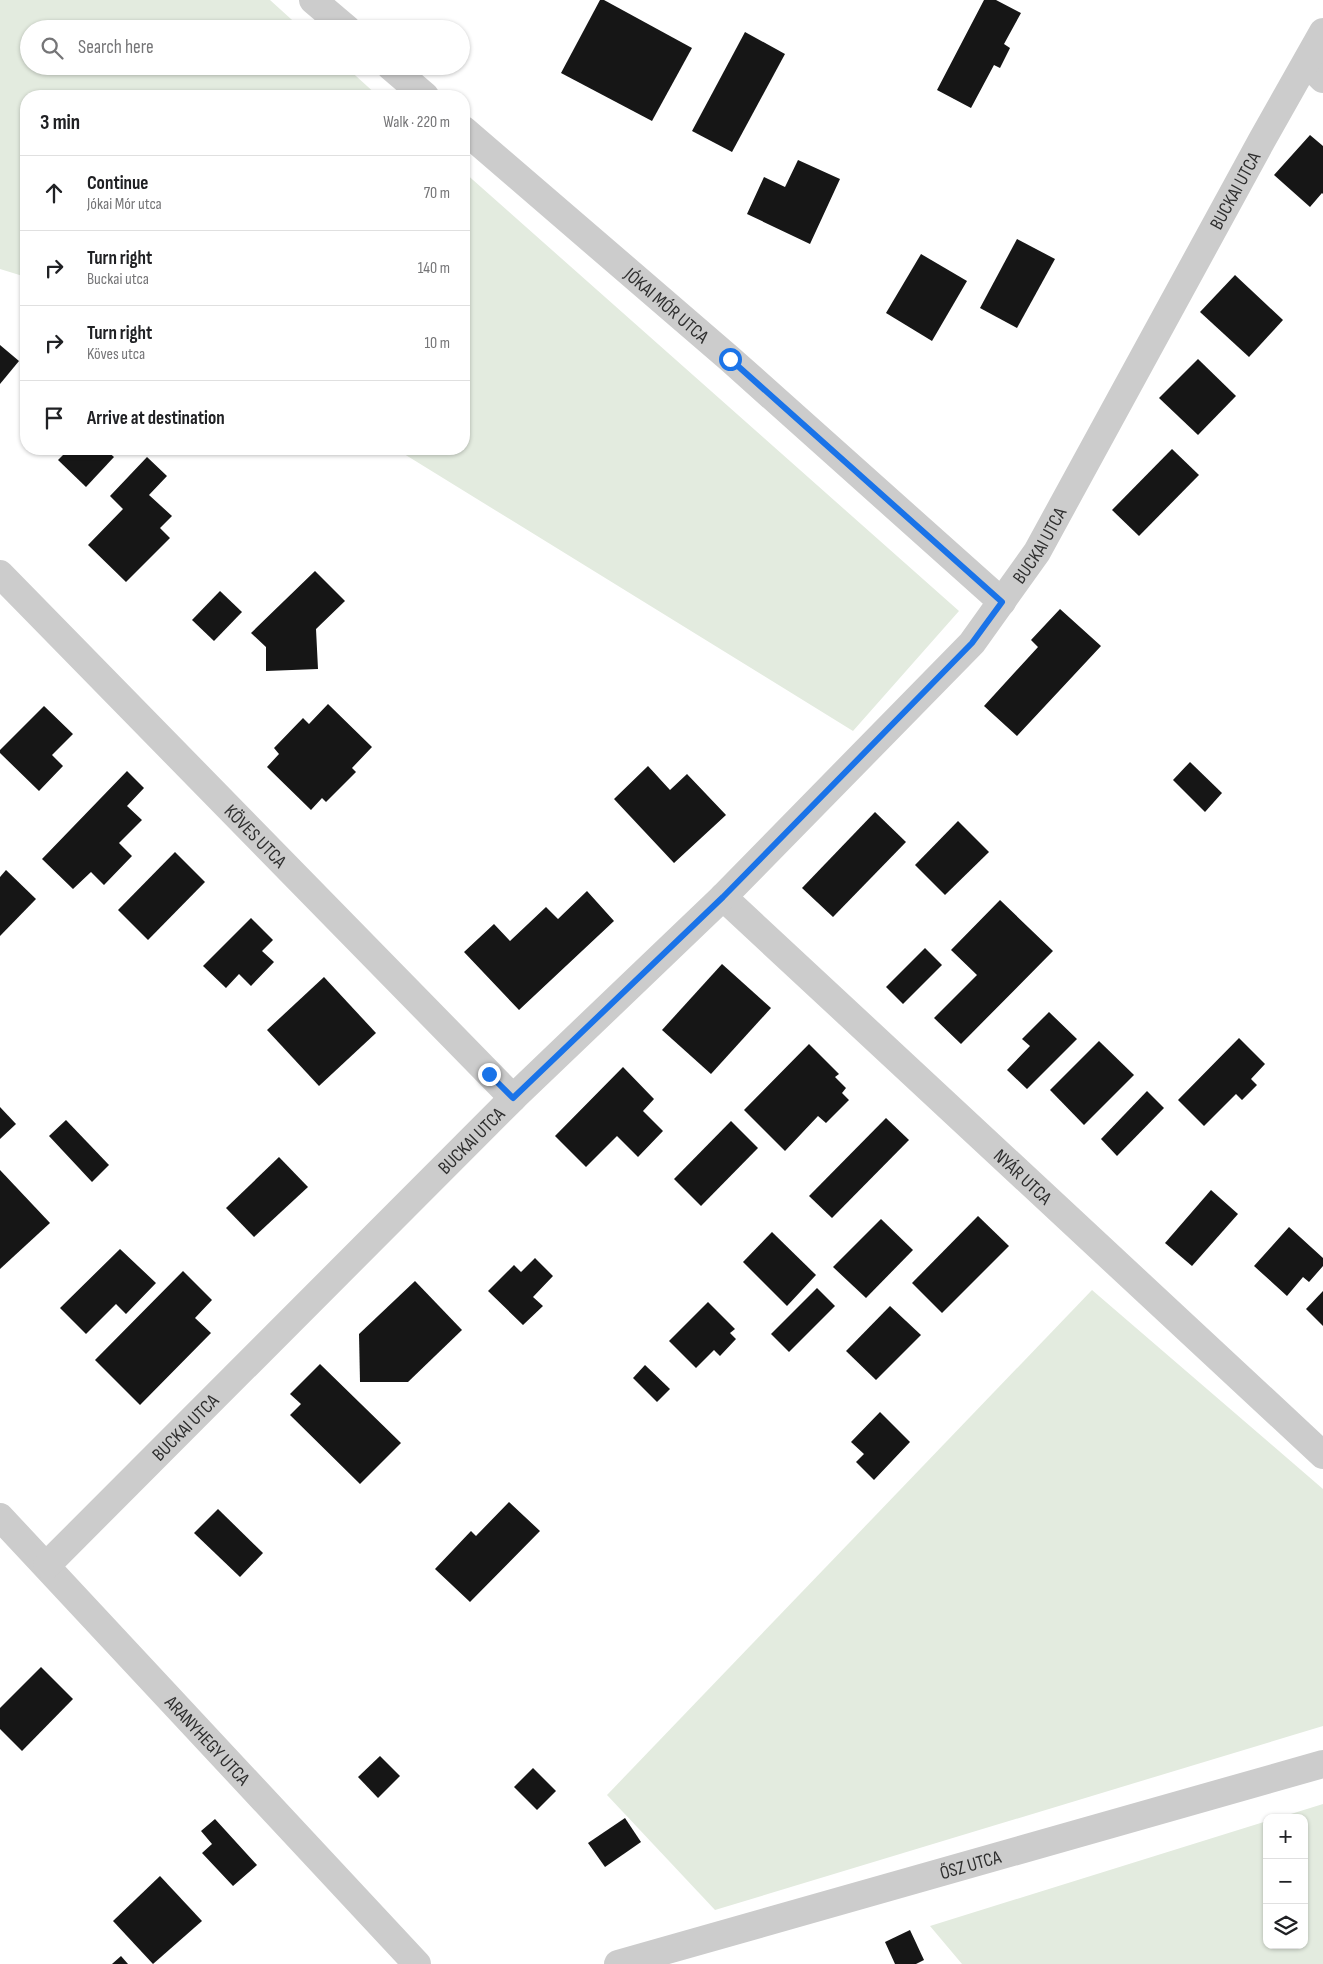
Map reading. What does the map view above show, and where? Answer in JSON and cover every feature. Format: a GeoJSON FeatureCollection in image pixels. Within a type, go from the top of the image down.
{"type":"FeatureCollection","features":[{"type":"Feature","properties":{"kind":"street"},"geometry":{"type":"LineString","coordinates":[[313,0],[336,20]]}},
{"type":"Feature","properties":{"kind":"street","name":"BUCKAI UTCA"},"geometry":{"type":"LineString","coordinates":[[47,1565],[513,1098],[723,897],[972,643],[1037,552],[1262,140],[1315,71],[1323,32]]}},
{"type":"Feature","properties":{"kind":"street"},"geometry":{"type":"LineString","coordinates":[[400,75],[418,90]]}},
{"type":"Feature","properties":{"kind":"street","name":"JÓKAI MÓR UTCA"},"geometry":{"type":"LineString","coordinates":[[470,135],[730,359],[1002,602]]}},
{"type":"Feature","properties":{"kind":"street","name":"KÖVES UTCA"},"geometry":{"type":"LineString","coordinates":[[0,574],[513,1098]]}},
{"type":"Feature","properties":{"kind":"street","name":"NYÁR UTCA"},"geometry":{"type":"LineString","coordinates":[[723,897],[1323,1455]]}},
{"type":"Feature","properties":{"kind":"street","name":"ARANYHEGY UTCA"},"geometry":{"type":"LineString","coordinates":[[0,1517],[47,1565],[417,1964]]}},
{"type":"Feature","properties":{"kind":"street","name":"ŐSZ UTCA"},"geometry":{"type":"LineString","coordinates":[[618,1964],[1323,1764]]}},
{"type":"Feature","properties":{"kind":"shaded area"},"geometry":{"type":"Polygon","coordinates":[[[0,0],[270,0],[292,20],[20,20],[20,75],[355,75],[371,90],[20,90],[20,275],[0,269],[0,0]]]}},
{"type":"Feature","properties":{"kind":"shaded area"},"geometry":{"type":"Polygon","coordinates":[[[470,177],[959,611],[853,731],[406,455],[470,455],[470,177]]]}},
{"type":"Feature","properties":{"kind":"shaded area"},"geometry":{"type":"Polygon","coordinates":[[[1092,1290],[1323,1489],[1323,1726],[715,1910],[607,1795],[1092,1290]]]}},
{"type":"Feature","properties":{"kind":"shaded area"},"geometry":{"type":"Polygon","coordinates":[[[1323,1804],[1323,1964],[962,1964],[930,1926],[1263,1822],[1263,1949],[1308,1949],[1308,1814],[1291,1814],[1323,1804]]]}},
{"type":"Feature","properties":{"kind":"building"},"geometry":{"type":"Polygon","coordinates":[[[600,0],[604,0],[692,48],[652,121],[561,73],[600,0]]]}},
{"type":"Feature","properties":{"kind":"building"},"geometry":{"type":"Polygon","coordinates":[[[984,0],[996,0],[1021,13],[1004,44],[1010,48],[1000,68],[994,65],[971,108],[937,90],[984,0]]]}},
{"type":"Feature","properties":{"kind":"building"},"geometry":{"type":"Polygon","coordinates":[[[745,32],[785,54],[732,152],[692,131],[745,32]]]}},
{"type":"Feature","properties":{"kind":"building"},"geometry":{"type":"Polygon","coordinates":[[[1310,135],[1323,146],[1323,194],[1310,207],[1274,175],[1310,135]]]}},
{"type":"Feature","properties":{"kind":"building"},"geometry":{"type":"Polygon","coordinates":[[[798,160],[840,179],[810,244],[747,214],[764,177],[785,187],[798,160]]]}},
{"type":"Feature","properties":{"kind":"building"},"geometry":{"type":"Polygon","coordinates":[[[1017,239],[1055,259],[1017,328],[980,308],[1017,239]]]}},
{"type":"Feature","properties":{"kind":"building"},"geometry":{"type":"Polygon","coordinates":[[[921,254],[967,281],[932,341],[886,313],[921,254]]]}},
{"type":"Feature","properties":{"kind":"building"},"geometry":{"type":"Polygon","coordinates":[[[1235,275],[1283,320],[1249,357],[1200,312],[1235,275]]]}},
{"type":"Feature","properties":{"kind":"building"},"geometry":{"type":"Polygon","coordinates":[[[0,345],[19,361],[0,384],[0,345]]]}},
{"type":"Feature","properties":{"kind":"building"},"geometry":{"type":"Polygon","coordinates":[[[1198,359],[1236,396],[1198,435],[1159,398],[1198,359]]]}},
{"type":"Feature","properties":{"kind":"building"},"geometry":{"type":"Polygon","coordinates":[[[1172,449],[1199,475],[1139,536],[1112,510],[1172,449]]]}},
{"type":"Feature","properties":{"kind":"building"},"geometry":{"type":"Polygon","coordinates":[[[63,455],[112,455],[114,457],[86,487],[58,460],[63,455]]]}},
{"type":"Feature","properties":{"kind":"building"},"geometry":{"type":"Polygon","coordinates":[[[147,457],[167,476],[149,495],[172,516],[160,528],[170,538],[126,582],[88,545],[123,509],[110,496],[147,457]]]}},
{"type":"Feature","properties":{"kind":"building"},"geometry":{"type":"Polygon","coordinates":[[[315,571],[345,601],[316,629],[318,669],[266,671],[266,647],[251,633],[315,571]]]}},
{"type":"Feature","properties":{"kind":"building"},"geometry":{"type":"Polygon","coordinates":[[[220,591],[242,612],[214,641],[192,620],[220,591]]]}},
{"type":"Feature","properties":{"kind":"building"},"geometry":{"type":"Polygon","coordinates":[[[1060,609],[1101,646],[1017,736],[984,706],[1038,647],[1031,640],[1060,609]]]}},
{"type":"Feature","properties":{"kind":"building"},"geometry":{"type":"Polygon","coordinates":[[[328,704],[372,747],[352,768],[356,772],[326,802],[322,798],[311,810],[267,767],[279,754],[274,748],[303,718],[309,724],[328,704]]]}},
{"type":"Feature","properties":{"kind":"building"},"geometry":{"type":"Polygon","coordinates":[[[44,706],[73,734],[52,755],[63,766],[39,791],[0,753],[0,750],[44,706]]]}},
{"type":"Feature","properties":{"kind":"building"},"geometry":{"type":"Polygon","coordinates":[[[1190,762],[1222,793],[1205,812],[1173,780],[1190,762]]]}},
{"type":"Feature","properties":{"kind":"building"},"geometry":{"type":"Polygon","coordinates":[[[648,766],[670,790],[687,774],[726,815],[674,863],[614,799],[648,766]]]}},
{"type":"Feature","properties":{"kind":"building"},"geometry":{"type":"Polygon","coordinates":[[[127,771],[144,788],[127,806],[142,820],[119,843],[132,856],[104,885],[91,872],[73,889],[42,859],[127,771]]]}},
{"type":"Feature","properties":{"kind":"building"},"geometry":{"type":"Polygon","coordinates":[[[875,812],[906,842],[833,917],[802,888],[875,812]]]}},
{"type":"Feature","properties":{"kind":"building"},"geometry":{"type":"Polygon","coordinates":[[[958,821],[989,852],[945,895],[915,865],[958,821]]]}},
{"type":"Feature","properties":{"kind":"building"},"geometry":{"type":"Polygon","coordinates":[[[175,852],[205,882],[148,940],[118,910],[175,852]]]}},
{"type":"Feature","properties":{"kind":"building"},"geometry":{"type":"Polygon","coordinates":[[[6,870],[36,899],[0,936],[0,877],[6,870]]]}},
{"type":"Feature","properties":{"kind":"building"},"geometry":{"type":"Polygon","coordinates":[[[587,891],[614,921],[519,1010],[464,952],[494,924],[510,941],[546,907],[558,919],[587,891]]]}},
{"type":"Feature","properties":{"kind":"building"},"geometry":{"type":"Polygon","coordinates":[[[1000,900],[1053,951],[961,1044],[934,1018],[977,975],[951,950],[1000,900]]]}},
{"type":"Feature","properties":{"kind":"building"},"geometry":{"type":"Polygon","coordinates":[[[251,918],[273,940],[262,951],[274,962],[251,986],[239,974],[226,988],[203,966],[251,918]]]}},
{"type":"Feature","properties":{"kind":"building"},"geometry":{"type":"Polygon","coordinates":[[[925,948],[942,965],[903,1004],[886,987],[925,948]]]}},
{"type":"Feature","properties":{"kind":"building"},"geometry":{"type":"Polygon","coordinates":[[[722,964],[771,1008],[711,1074],[662,1030],[722,964]]]}},
{"type":"Feature","properties":{"kind":"building"},"geometry":{"type":"Polygon","coordinates":[[[324,977],[376,1033],[319,1086],[267,1030],[324,977]]]}},
{"type":"Feature","properties":{"kind":"building"},"geometry":{"type":"Polygon","coordinates":[[[1049,1012],[1077,1039],[1027,1089],[1007,1070],[1030,1046],[1022,1039],[1049,1012]]]}},
{"type":"Feature","properties":{"kind":"building"},"geometry":{"type":"Polygon","coordinates":[[[1239,1038],[1265,1064],[1251,1079],[1257,1085],[1242,1100],[1236,1094],[1204,1126],[1178,1100],[1239,1038]]]}},
{"type":"Feature","properties":{"kind":"building"},"geometry":{"type":"Polygon","coordinates":[[[1099,1041],[1134,1075],[1084,1125],[1050,1090],[1099,1041]]]}},
{"type":"Feature","properties":{"kind":"building"},"geometry":{"type":"Polygon","coordinates":[[[809,1044],[839,1074],[835,1077],[846,1088],[842,1093],[849,1100],[826,1123],[818,1116],[785,1151],[744,1110],[809,1044]]]}},
{"type":"Feature","properties":{"kind":"building"},"geometry":{"type":"Polygon","coordinates":[[[623,1067],[654,1099],[643,1111],[663,1131],[638,1157],[617,1136],[586,1167],[555,1136],[623,1067]]]}},
{"type":"Feature","properties":{"kind":"building"},"geometry":{"type":"Polygon","coordinates":[[[1147,1091],[1164,1108],[1117,1156],[1101,1139],[1147,1091]]]}},
{"type":"Feature","properties":{"kind":"building"},"geometry":{"type":"Polygon","coordinates":[[[0,1107],[16,1124],[0,1139],[0,1107]]]}},
{"type":"Feature","properties":{"kind":"building"},"geometry":{"type":"Polygon","coordinates":[[[886,1118],[909,1140],[832,1218],[809,1196],[886,1118]]]}},
{"type":"Feature","properties":{"kind":"building"},"geometry":{"type":"Polygon","coordinates":[[[66,1120],[109,1165],[92,1182],[49,1136],[66,1120]]]}},
{"type":"Feature","properties":{"kind":"building"},"geometry":{"type":"Polygon","coordinates":[[[731,1121],[758,1148],[701,1206],[674,1179],[731,1121]]]}},
{"type":"Feature","properties":{"kind":"building"},"geometry":{"type":"Polygon","coordinates":[[[279,1157],[308,1187],[254,1237],[226,1208],[279,1157]]]}},
{"type":"Feature","properties":{"kind":"building"},"geometry":{"type":"Polygon","coordinates":[[[0,1170],[50,1223],[0,1269],[0,1170]]]}},
{"type":"Feature","properties":{"kind":"building"},"geometry":{"type":"Polygon","coordinates":[[[1211,1190],[1238,1214],[1192,1266],[1165,1243],[1211,1190]]]}},
{"type":"Feature","properties":{"kind":"building"},"geometry":{"type":"Polygon","coordinates":[[[978,1216],[1009,1246],[942,1313],[912,1283],[978,1216]]]}},
{"type":"Feature","properties":{"kind":"building"},"geometry":{"type":"Polygon","coordinates":[[[881,1219],[913,1250],[866,1298],[833,1267],[881,1219]]]}},
{"type":"Feature","properties":{"kind":"building"},"geometry":{"type":"Polygon","coordinates":[[[1289,1227],[1323,1258],[1323,1266],[1309,1282],[1303,1277],[1287,1296],[1254,1266],[1289,1227]]]}},
{"type":"Feature","properties":{"kind":"building"},"geometry":{"type":"Polygon","coordinates":[[[772,1232],[816,1275],[787,1306],[743,1262],[772,1232]]]}},
{"type":"Feature","properties":{"kind":"building"},"geometry":{"type":"Polygon","coordinates":[[[120,1249],[156,1283],[126,1314],[116,1304],[86,1334],[60,1308],[120,1249]]]}},
{"type":"Feature","properties":{"kind":"building"},"geometry":{"type":"Polygon","coordinates":[[[535,1258],[553,1276],[533,1297],[543,1306],[523,1325],[488,1291],[514,1265],[521,1272],[535,1258]]]}},
{"type":"Feature","properties":{"kind":"building"},"geometry":{"type":"Polygon","coordinates":[[[183,1271],[212,1300],[195,1318],[211,1333],[140,1405],[95,1360],[183,1271]]]}},
{"type":"Feature","properties":{"kind":"building"},"geometry":{"type":"Polygon","coordinates":[[[415,1281],[462,1330],[408,1382],[360,1382],[359,1334],[415,1281]]]}},
{"type":"Feature","properties":{"kind":"building"},"geometry":{"type":"Polygon","coordinates":[[[817,1288],[835,1306],[789,1352],[771,1334],[817,1288]]]}},
{"type":"Feature","properties":{"kind":"building"},"geometry":{"type":"Polygon","coordinates":[[[1323,1291],[1323,1326],[1306,1309],[1323,1291]]]}},
{"type":"Feature","properties":{"kind":"building"},"geometry":{"type":"Polygon","coordinates":[[[708,1302],[735,1329],[730,1333],[736,1339],[720,1356],[714,1350],[696,1368],[669,1341],[708,1302]]]}},
{"type":"Feature","properties":{"kind":"building"},"geometry":{"type":"Polygon","coordinates":[[[890,1306],[921,1335],[876,1380],[846,1351],[890,1306]]]}},
{"type":"Feature","properties":{"kind":"building"},"geometry":{"type":"Polygon","coordinates":[[[320,1364],[401,1443],[360,1484],[290,1415],[301,1404],[290,1394],[320,1364]]]}},
{"type":"Feature","properties":{"kind":"building"},"geometry":{"type":"Polygon","coordinates":[[[645,1365],[670,1389],[657,1402],[633,1378],[645,1365]]]}},
{"type":"Feature","properties":{"kind":"building"},"geometry":{"type":"Polygon","coordinates":[[[880,1412],[910,1442],[874,1480],[856,1462],[864,1454],[851,1442],[880,1412]]]}},
{"type":"Feature","properties":{"kind":"building"},"geometry":{"type":"Polygon","coordinates":[[[509,1502],[540,1531],[470,1602],[435,1569],[471,1531],[476,1536],[509,1502]]]}},
{"type":"Feature","properties":{"kind":"building"},"geometry":{"type":"Polygon","coordinates":[[[218,1509],[263,1553],[240,1577],[194,1533],[218,1509]]]}},
{"type":"Feature","properties":{"kind":"building"},"geometry":{"type":"Polygon","coordinates":[[[41,1667],[73,1699],[22,1751],[0,1729],[0,1708],[41,1667]]]}},
{"type":"Feature","properties":{"kind":"building"},"geometry":{"type":"Polygon","coordinates":[[[380,1756],[400,1776],[378,1798],[358,1777],[380,1756]]]}},
{"type":"Feature","properties":{"kind":"building"},"geometry":{"type":"Polygon","coordinates":[[[533,1768],[556,1791],[537,1810],[514,1787],[533,1768]]]}},
{"type":"Feature","properties":{"kind":"building"},"geometry":{"type":"Polygon","coordinates":[[[625,1818],[641,1842],[605,1867],[588,1843],[625,1818]]]}},
{"type":"Feature","properties":{"kind":"building"},"geometry":{"type":"Polygon","coordinates":[[[215,1819],[257,1865],[233,1886],[202,1853],[212,1844],[201,1831],[215,1819]]]}},
{"type":"Feature","properties":{"kind":"building"},"geometry":{"type":"Polygon","coordinates":[[[160,1876],[202,1921],[153,1964],[113,1921],[160,1876]]]}},
{"type":"Feature","properties":{"kind":"building"},"geometry":{"type":"Polygon","coordinates":[[[910,1930],[924,1960],[916,1964],[895,1964],[885,1942],[910,1930]]]}},
{"type":"Feature","properties":{"kind":"building"},"geometry":{"type":"Polygon","coordinates":[[[121,1956],[128,1964],[112,1964],[121,1956]]]}},
{"type":"Feature","properties":{"kind":"route"},"geometry":{"type":"LineString","coordinates":[[489,1074],[513,1098],[723,897],[972,643],[1002,602],[730,359]]}}]}
